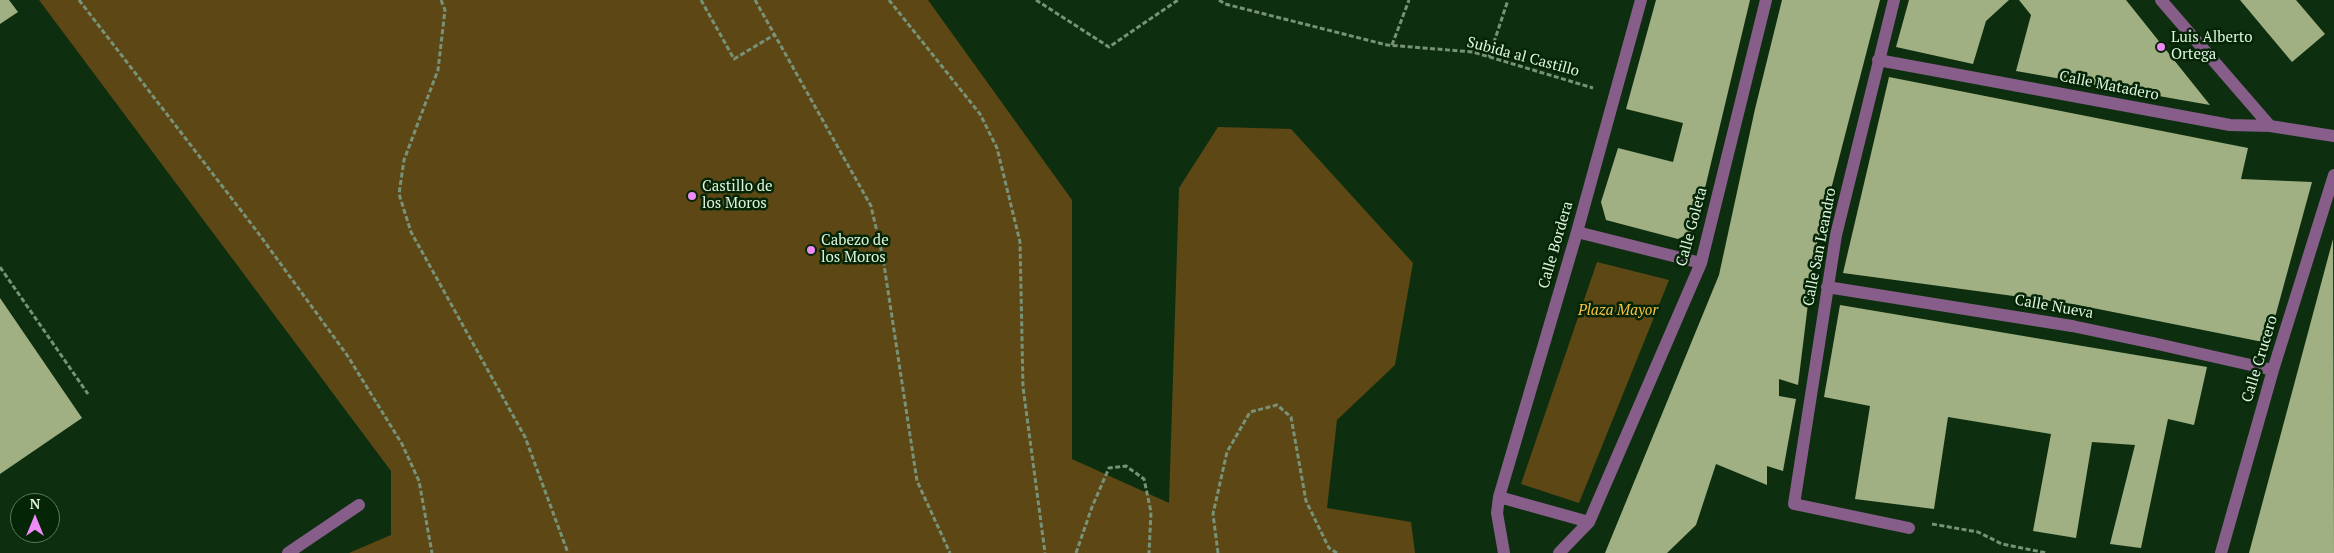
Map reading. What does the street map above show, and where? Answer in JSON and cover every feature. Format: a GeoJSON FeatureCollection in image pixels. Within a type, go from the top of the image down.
{"type":"FeatureCollection","features":[{"type":"Feature","properties":{"kind":"street","name":"Calle Bordera"},"geometry":{"type":"LineString","coordinates":[[1504,553],[1497,513],[1499,497],[1577,232],[1641,0]]}},
{"type":"Feature","properties":{"kind":"street","name":"Calle Goleta"},"geometry":{"type":"LineString","coordinates":[[1559,553],[1589,522],[1701,264],[1766,0]]}},
{"type":"Feature","properties":{"kind":"street","name":"Calle San Leandro"},"geometry":{"type":"LineString","coordinates":[[1894,0],[1836,235],[1794,504],[1909,528]]}},
{"type":"Feature","properties":{"kind":"street"},"geometry":{"type":"LineString","coordinates":[[2161,0],[2270,126]]}},
{"type":"Feature","properties":{"kind":"street","name":"Calle Matadero"},"geometry":{"type":"LineString","coordinates":[[1878,60],[2230,126],[2270,126],[2334,136]]}},
{"type":"Feature","properties":{"kind":"street","name":"Calle Crucero"},"geometry":{"type":"LineString","coordinates":[[2220,553],[2273,370],[2334,175]]}},
{"type":"Feature","properties":{"kind":"street"},"geometry":{"type":"LineString","coordinates":[[1577,232],[1701,264]]}},
{"type":"Feature","properties":{"kind":"street","name":"Calle Nueva"},"geometry":{"type":"LineString","coordinates":[[1827,287],[2072,326],[2273,370]]}},
{"type":"Feature","properties":{"kind":"street"},"geometry":{"type":"LineString","coordinates":[[1499,497],[1589,522]]}},
{"type":"Feature","properties":{"kind":"street"},"geometry":{"type":"LineString","coordinates":[[288,553],[359,505]]}},
{"type":"Feature","properties":{"kind":"path"},"geometry":{"type":"LineString","coordinates":[[78,0],[256,230],[346,355],[402,444],[419,481],[432,553]]}},
{"type":"Feature","properties":{"kind":"path"},"geometry":{"type":"LineString","coordinates":[[441,0],[445,10],[438,70],[404,160],[399,194],[411,232],[525,437],[568,553]]}},
{"type":"Feature","properties":{"kind":"path"},"geometry":{"type":"LineString","coordinates":[[701,0],[734,59],[774,35]]}},
{"type":"Feature","properties":{"kind":"path"},"geometry":{"type":"LineString","coordinates":[[755,0],[871,206],[883,258],[917,481],[950,553]]}},
{"type":"Feature","properties":{"kind":"path"},"geometry":{"type":"LineString","coordinates":[[890,0],[980,114],[997,148],[1020,242],[1023,387],[1045,553]]}},
{"type":"Feature","properties":{"kind":"path"},"geometry":{"type":"LineString","coordinates":[[1036,0],[1110,47],[1178,0]]}},
{"type":"Feature","properties":{"kind":"path","name":"Subida al Castillo"},"geometry":{"type":"LineString","coordinates":[[1219,0],[1225,4],[1392,45],[1473,52],[1615,95]]}},
{"type":"Feature","properties":{"kind":"path"},"geometry":{"type":"LineString","coordinates":[[1392,45],[1409,0]]}},
{"type":"Feature","properties":{"kind":"path"},"geometry":{"type":"LineString","coordinates":[[1489,57],[1508,0]]}},
{"type":"Feature","properties":{"kind":"path"},"geometry":{"type":"LineString","coordinates":[[0,267],[88,394]]}},
{"type":"Feature","properties":{"kind":"path"},"geometry":{"type":"LineString","coordinates":[[1218,553],[1213,514],[1227,452],[1250,412],[1277,405],[1291,417],[1306,501],[1329,548],[1337,553]]}},
{"type":"Feature","properties":{"kind":"path"},"geometry":{"type":"LineString","coordinates":[[1076,553],[1092,507],[1109,468],[1126,466],[1144,479],[1151,512],[1149,553]]}},
{"type":"Feature","properties":{"kind":"path"},"geometry":{"type":"LineString","coordinates":[[1909,528],[1931,524],[1978,532],[2002,544],[2047,553]]}},
{"type":"Feature","properties":{"kind":"green space"},"geometry":{"type":"Polygon","coordinates":[[[39,0],[928,0],[1072,200],[1072,459],[1169,503],[1179,188],[1218,127],[1291,129],[1413,263],[1395,365],[1337,420],[1327,508],[1411,522],[1415,553],[349,553],[391,535],[391,471],[39,0]]]}},
{"type":"Feature","properties":{"kind":"green space","name":"Plaza Mayor"},"geometry":{"type":"Polygon","coordinates":[[[1597,262],[1669,280],[1579,503],[1521,484],[1597,262]]]}},
{"type":"Feature","properties":{"kind":"building"},"geometry":{"type":"Polygon","coordinates":[[[0,0],[9,0],[18,12],[0,24],[0,0]]]}},
{"type":"Feature","properties":{"kind":"building"},"geometry":{"type":"Polygon","coordinates":[[[1656,0],[1750,0],[1695,230],[1678,239],[1606,220],[1601,202],[1618,148],[1673,162],[1683,123],[1626,109],[1656,0]]]}},
{"type":"Feature","properties":{"kind":"building"},"geometry":{"type":"Polygon","coordinates":[[[1782,0],[1880,0],[1814,255],[1798,385],[1779,379],[1779,396],[1796,399],[1783,471],[1767,466],[1767,485],[1716,464],[1696,525],[1667,553],[1605,553],[1719,275],[1755,109],[1782,0]]]}},
{"type":"Feature","properties":{"kind":"building"},"geometry":{"type":"Polygon","coordinates":[[[1909,0],[2009,0],[1986,21],[1973,64],[1896,47],[1909,0]]]}},
{"type":"Feature","properties":{"kind":"building"},"geometry":{"type":"Polygon","coordinates":[[[2019,0],[2126,0],[2210,105],[2016,71],[2031,15],[2019,0]]]}},
{"type":"Feature","properties":{"kind":"building"},"geometry":{"type":"Polygon","coordinates":[[[2240,0],[2296,0],[2325,34],[2292,62],[2240,0]]]}},
{"type":"Feature","properties":{"kind":"building"},"geometry":{"type":"Polygon","coordinates":[[[1889,77],[2248,148],[2241,179],[2312,182],[2268,343],[2073,304],[1843,273],[1889,77]]]}},
{"type":"Feature","properties":{"kind":"building"},"geometry":{"type":"Polygon","coordinates":[[[2333,239],[2334,553],[2249,553],[2333,239]]]}},
{"type":"Feature","properties":{"kind":"building"},"geometry":{"type":"Polygon","coordinates":[[[0,298],[82,418],[0,474],[0,298]]]}},
{"type":"Feature","properties":{"kind":"building"},"geometry":{"type":"Polygon","coordinates":[[[1840,305],[2207,367],[2194,425],[2168,419],[2141,548],[2110,544],[2135,445],[2092,442],[2076,538],[2033,531],[2051,434],[1948,417],[1934,509],[1855,499],[1870,406],[1824,397],[1840,305]]]}},
{"type":"Feature","properties":{"kind":"place","name":"Luis Alberto Ortega"},"geometry":{"type":"Point","coordinates":[2161,47]}},
{"type":"Feature","properties":{"kind":"place","name":"Castillo de los Moros"},"geometry":{"type":"Point","coordinates":[692,196]}},
{"type":"Feature","properties":{"kind":"place","name":"Cabezo de los Moros"},"geometry":{"type":"Point","coordinates":[811,250]}}]}
